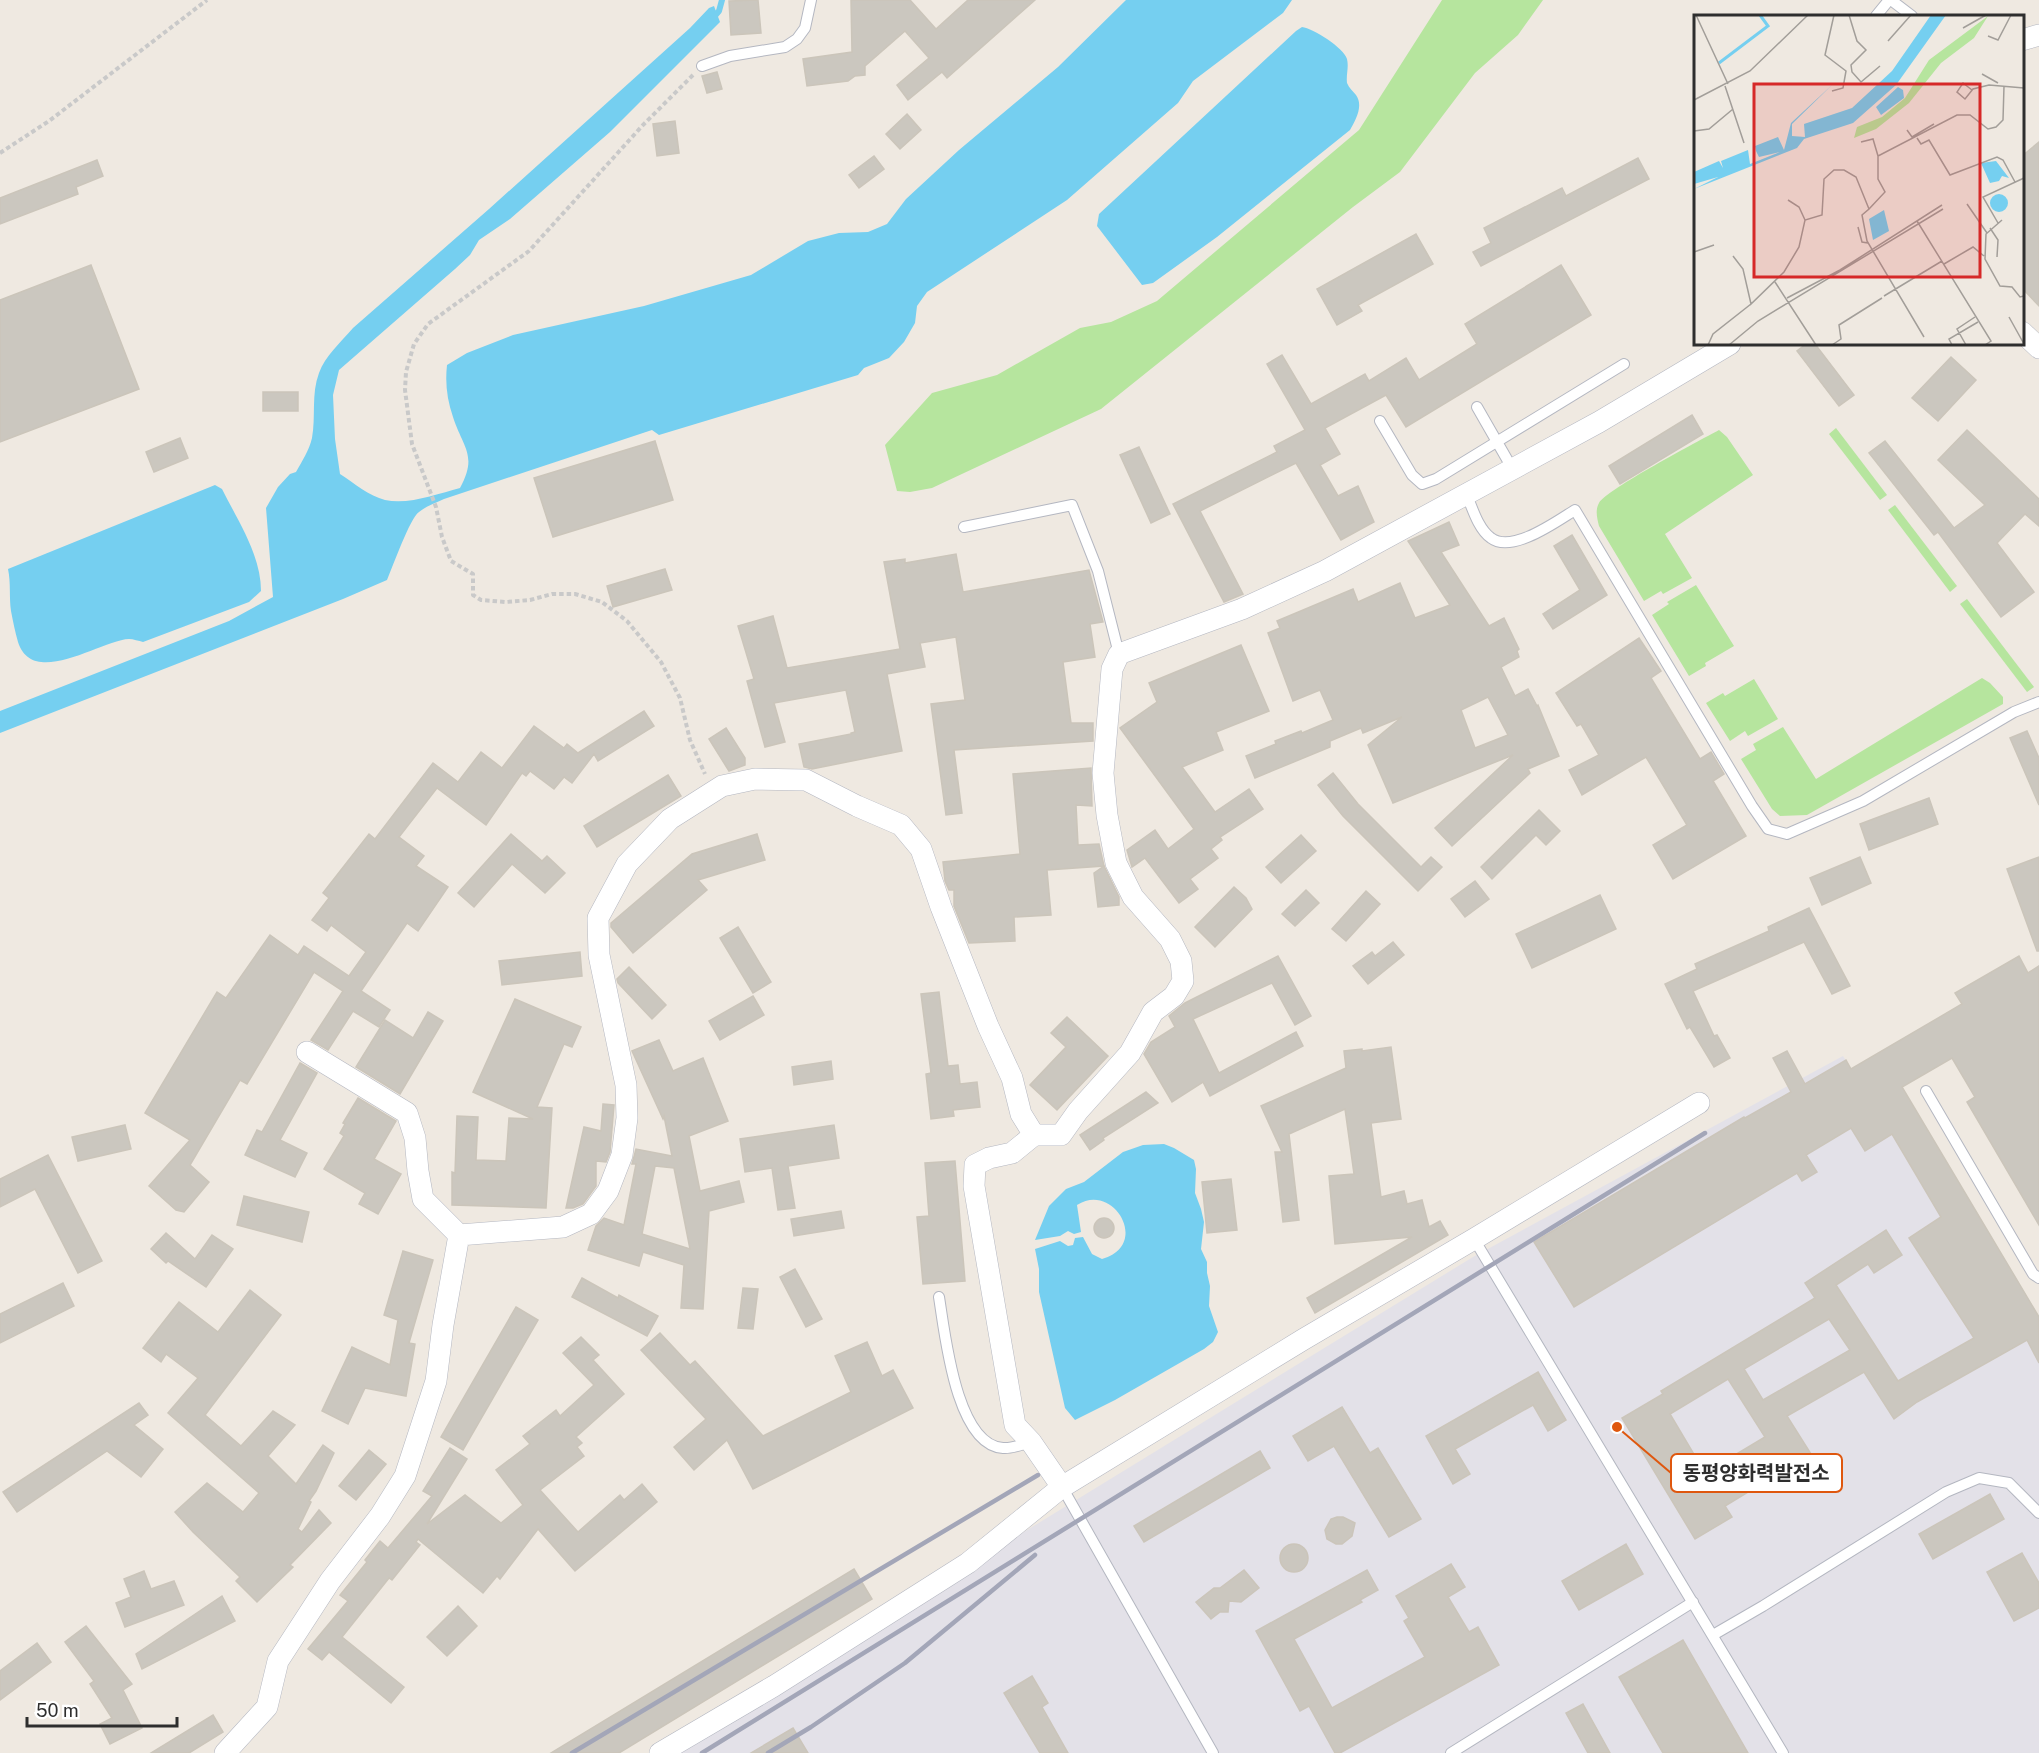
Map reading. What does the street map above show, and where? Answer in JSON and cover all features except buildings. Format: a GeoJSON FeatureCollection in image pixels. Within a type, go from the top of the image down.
{"type":"FeatureCollection","features":[{"type":"Feature","properties":{"kind":"street"},"geometry":{"type":"LineString","coordinates":[[2024,39],[2039,35]]}},
{"type":"Feature","properties":{"kind":"street"},"geometry":{"type":"LineString","coordinates":[[2024,334],[2039,348]]}},
{"type":"Feature","properties":{"kind":"street"},"geometry":{"type":"LineString","coordinates":[[1062,1487],[1031,1442],[1015,1425],[974,1186],[975,1165],[989,1158],[1012,1153],[1034,1135],[1061,1135],[1078,1112],[1130,1053],[1153,1012],[1174,996],[1184,981],[1181,961],[1170,939],[1132,897],[1114,854],[1103,773],[1112,669],[1119,654],[1242,609],[1314,576],[1599,422],[1728,345]]}},
{"type":"Feature","properties":{"kind":"street"},"geometry":{"type":"LineString","coordinates":[[307,1052],[407,1113],[415,1138],[423,1199],[459,1235],[563,1227],[591,1214],[608,1191],[622,1155],[627,1118],[626,1085],[599,955],[598,918],[627,864],[670,819],[722,786],[756,779],[806,780],[857,807],[901,825],[921,849],[941,907],[1012,1078],[1021,1114],[1034,1135]]}},
{"type":"Feature","properties":{"kind":"street"},"geometry":{"type":"LineString","coordinates":[[660,1753],[774,1686],[968,1563],[1062,1487],[1304,1339],[1699,1103]]}},
{"type":"Feature","properties":{"kind":"street"},"geometry":{"type":"LineString","coordinates":[[225,1753],[267,1707],[278,1661],[330,1581],[380,1516],[405,1476],[436,1381],[459,1235]]}},
{"type":"Feature","properties":{"kind":"lane"},"geometry":{"type":"LineString","coordinates":[[702,66],[730,56],[785,47],[797,39],[805,28],[811,0]]}},
{"type":"Feature","properties":{"kind":"lane"},"geometry":{"type":"LineString","coordinates":[[1877,15],[1890,0],[1911,15]]}},
{"type":"Feature","properties":{"kind":"lane"},"geometry":{"type":"LineString","coordinates":[[1380,421],[1412,475],[1422,484],[1436,479],[1624,364]]}},
{"type":"Feature","properties":{"kind":"lane"},"geometry":{"type":"LineString","coordinates":[[1477,407],[1512,468]]}},
{"type":"Feature","properties":{"kind":"lane"},"geometry":{"type":"LineString","coordinates":[[1466,493],[1483,529],[1492,539],[1506,543],[1534,535],[1575,510],[1752,807],[1768,829],[1787,834],[1863,801],[2014,712],[2039,702]]}},
{"type":"Feature","properties":{"kind":"lane"},"geometry":{"type":"LineString","coordinates":[[964,527],[1072,506],[1098,571],[1119,654]]}},
{"type":"Feature","properties":{"kind":"lane"},"geometry":{"type":"LineString","coordinates":[[1926,1091],[2032,1274],[2039,1278]]}},
{"type":"Feature","properties":{"kind":"lane"},"geometry":{"type":"LineString","coordinates":[[1474,1239],[1783,1753]]}},
{"type":"Feature","properties":{"kind":"lane"},"geometry":{"type":"LineString","coordinates":[[939,1298],[952,1370],[960,1399],[975,1432],[986,1443],[1004,1449],[1031,1442]]}},
{"type":"Feature","properties":{"kind":"lane"},"geometry":{"type":"LineString","coordinates":[[1713,1635],[1946,1492],[1979,1478],[2009,1483],[2039,1513]]}},
{"type":"Feature","properties":{"kind":"lane"},"geometry":{"type":"LineString","coordinates":[[1062,1487],[1213,1753]]}},
{"type":"Feature","properties":{"kind":"lane"},"geometry":{"type":"LineString","coordinates":[[1452,1753],[1693,1602]]}},
{"type":"Feature","properties":{"kind":"path"},"geometry":{"type":"LineString","coordinates":[[0,153],[49,121],[207,0]]}},
{"type":"Feature","properties":{"kind":"path"},"geometry":{"type":"LineString","coordinates":[[702,66],[643,125],[529,251],[428,324],[414,344],[406,372],[405,390],[412,444],[436,507],[442,537],[451,561],[473,574],[473,595],[481,600],[506,602],[530,600],[552,594],[575,594],[602,602],[627,621],[661,662],[680,698],[690,740],[712,792]]}},
{"type":"Feature","properties":{"kind":"shaded area"},"geometry":{"type":"Polygon","coordinates":[[[1843,1056],[2039,1360],[2039,1753],[663,1753],[1473,1257],[1843,1056]]]}},
{"type":"Feature","properties":{"kind":"green space"},"geometry":{"type":"Polygon","coordinates":[[[1442,0],[1543,0],[1518,35],[1475,73],[1400,172],[1101,409],[932,488],[910,492],[897,491],[885,445],[932,393],[997,375],[1080,328],[1111,322],[1157,301],[1359,130],[1442,0]]]}},
{"type":"Feature","properties":{"kind":"green space"},"geometry":{"type":"Polygon","coordinates":[[[1836,428],[1887,495],[1880,500],[1829,434],[1836,428]]]}},
{"type":"Feature","properties":{"kind":"green space"},"geometry":{"type":"Polygon","coordinates":[[[1719,430],[1727,437],[1753,475],[1665,534],[1692,578],[1663,594],[1661,591],[1644,601],[1599,526],[1597,514],[1599,503],[1618,487],[1719,430]]]}},
{"type":"Feature","properties":{"kind":"green space"},"geometry":{"type":"Polygon","coordinates":[[[1895,505],[1957,586],[1950,592],[1888,510],[1895,505]]]}},
{"type":"Feature","properties":{"kind":"green space"},"geometry":{"type":"Polygon","coordinates":[[[1696,585],[1734,646],[1705,663],[1706,666],[1689,676],[1652,615],[1669,604],[1667,602],[1696,585]]]}},
{"type":"Feature","properties":{"kind":"green space"},"geometry":{"type":"Polygon","coordinates":[[[1967,599],[2034,687],[2027,692],[1960,604],[1967,599]]]}},
{"type":"Feature","properties":{"kind":"green space"},"geometry":{"type":"Polygon","coordinates":[[[1982,678],[2003,697],[2003,704],[1807,815],[1780,816],[1772,809],[1741,759],[1756,750],[1753,744],[1783,727],[1816,779],[1982,678]]]}},
{"type":"Feature","properties":{"kind":"green space"},"geometry":{"type":"Polygon","coordinates":[[[1754,679],[1778,719],[1748,736],[1745,731],[1730,741],[1706,703],[1723,693],[1725,696],[1754,679]]]}},
{"type":"Feature","properties":{"kind":"water"},"geometry":{"type":"Polygon","coordinates":[[[1126,0],[1292,0],[1283,13],[1193,81],[1178,103],[1067,200],[927,292],[917,306],[915,323],[904,342],[889,358],[864,368],[858,375],[659,435],[652,430],[444,499],[425,508],[415,516],[387,580],[0,733],[0,711],[229,621],[273,597],[266,508],[278,487],[290,474],[296,472],[309,447],[313,430],[317,381],[329,355],[353,328],[489,209],[690,28],[709,8],[714,6],[720,22],[610,132],[510,219],[479,240],[470,255],[455,269],[339,370],[333,395],[335,439],[340,474],[373,496],[385,500],[404,501],[423,498],[460,488],[468,467],[468,459],[449,404],[446,385],[447,365],[467,353],[513,335],[644,306],[751,275],[808,241],[839,233],[868,232],[887,224],[906,199],[959,150],[1058,67],[1126,0]]]}},
{"type":"Feature","properties":{"kind":"water"},"geometry":{"type":"Polygon","coordinates":[[[1302,27],[1328,39],[1347,59],[1347,83],[1356,95],[1359,104],[1358,113],[1350,130],[1217,237],[1153,283],[1142,285],[1097,226],[1099,214],[1302,27]]]}},
{"type":"Feature","properties":{"kind":"water"},"geometry":{"type":"Polygon","coordinates":[[[215,485],[222,489],[248,538],[257,564],[261,591],[249,602],[143,642],[129,639],[117,641],[52,662],[38,662],[26,655],[18,642],[13,623],[8,569],[215,485]]]}},
{"type":"Feature","properties":{"kind":"water"},"geometry":{"type":"Polygon","coordinates":[[[1164,1144],[1194,1160],[1195,1193],[1204,1222],[1201,1249],[1207,1262],[1210,1286],[1209,1306],[1218,1332],[1213,1342],[1204,1349],[1075,1420],[1065,1408],[1039,1292],[1039,1269],[1035,1249],[1060,1241],[1068,1246],[1073,1245],[1075,1238],[1083,1237],[1092,1254],[1102,1259],[1117,1252],[1124,1242],[1125,1230],[1122,1218],[1114,1208],[1103,1201],[1091,1200],[1077,1205],[1081,1232],[1074,1234],[1068,1231],[1060,1236],[1035,1240],[1049,1206],[1066,1189],[1084,1182],[1123,1152],[1143,1145],[1164,1144]]]}},
{"type":"Feature","properties":{"kind":"waterway"},"geometry":{"type":"LineString","coordinates":[[713,18],[719,11],[722,0]]}},
{"type":"Feature","properties":{"kind":"railway"},"geometry":{"type":"LineString","coordinates":[[702,1753],[1705,1133]]}},
{"type":"Feature","properties":{"kind":"railway"},"geometry":{"type":"LineString","coordinates":[[572,1753],[1038,1475]]}},
{"type":"Feature","properties":{"kind":"railway"},"geometry":{"type":"LineString","coordinates":[[768,1753],[811,1727],[905,1663],[1035,1555]]}},
{"type":"Feature","properties":{"kind":"place","name":"동평양화력발전소"},"geometry":{"type":"Point","coordinates":[1617,1427]}}]}
